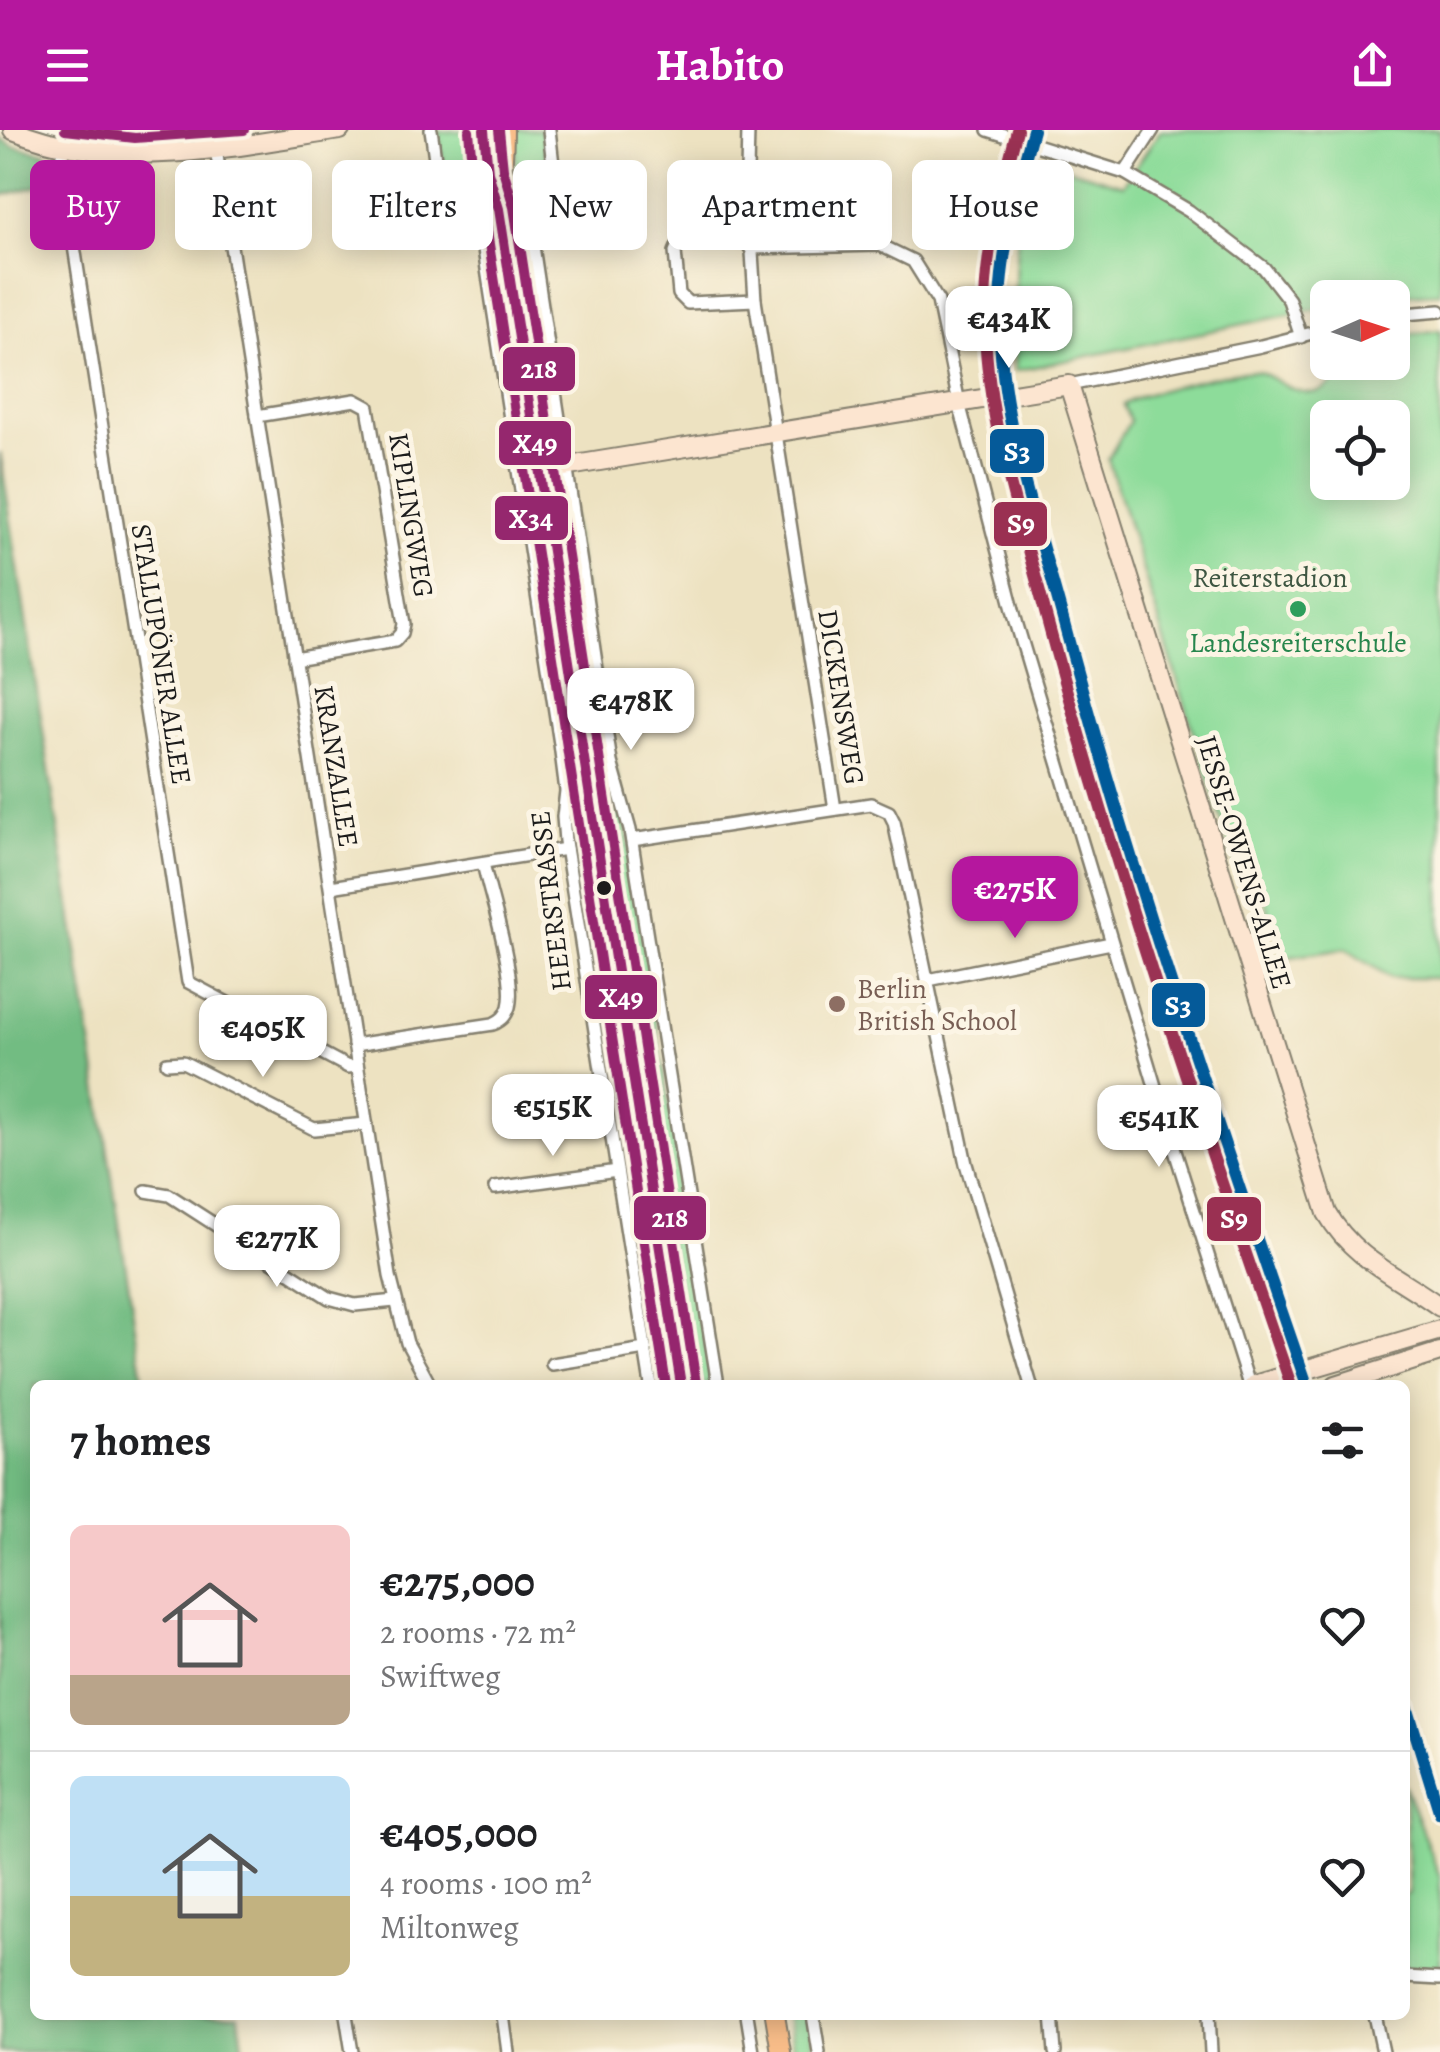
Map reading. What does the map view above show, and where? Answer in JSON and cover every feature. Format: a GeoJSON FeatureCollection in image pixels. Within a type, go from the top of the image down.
{"type":"FeatureCollection","features":[{"type":"Feature","properties":{"kind":"main road","name":"HEERSTRASSE"},"geometry":{"type":"LineString","coordinates":[[484,130],[680,1380]]}},
{"type":"Feature","properties":{"kind":"main road","name":"HEERSTRASSE"},"geometry":{"type":"LineString","coordinates":[[499,209],[504,178],[504,130]]}},
{"type":"Feature","properties":{"kind":"main road"},"geometry":{"type":"LineString","coordinates":[[776,2020],[781,2052]]}},
{"type":"Feature","properties":{"kind":"street"},"geometry":{"type":"LineString","coordinates":[[13,130],[63,146],[167,155],[340,130]]}},
{"type":"Feature","properties":{"kind":"street","name":"HEERSTRASSE"},"geometry":{"type":"LineString","coordinates":[[431,130],[446,198],[474,222],[483,243],[560,744],[566,791],[562,817],[566,849],[649,1380]]}},
{"type":"Feature","properties":{"kind":"street"},"geometry":{"type":"LineString","coordinates":[[549,130],[555,182],[535,213],[531,233],[611,762],[632,840],[717,1380]]}},
{"type":"Feature","properties":{"kind":"street","name":"DICKENSWEG"},"geometry":{"type":"LineString","coordinates":[[748,130],[749,160]]}},
{"type":"Feature","properties":{"kind":"street"},"geometry":{"type":"LineString","coordinates":[[1125,173],[1153,130]]}},
{"type":"Feature","properties":{"kind":"street"},"geometry":{"type":"LineString","coordinates":[[994,132],[1125,173],[1190,211],[1264,268],[1289,300],[1302,336]]}},
{"type":"Feature","properties":{"kind":"street","name":"STALLUPÖNER ALLEE"},"geometry":{"type":"LineString","coordinates":[[63,146],[61,162],[188,982],[348,1067],[356,1066]]}},
{"type":"Feature","properties":{"kind":"street","name":"KRANZALLEE"},"geometry":{"type":"LineString","coordinates":[[216,149],[395,1301],[407,1342],[427,1380]]}},
{"type":"Feature","properties":{"kind":"street"},"geometry":{"type":"LineString","coordinates":[[892,249],[913,260],[938,301],[967,402],[1016,625],[1111,942],[1254,1380]]}},
{"type":"Feature","properties":{"kind":"street"},"geometry":{"type":"LineString","coordinates":[[676,250],[678,294],[682,300],[755,300]]}},
{"type":"Feature","properties":{"kind":"street","name":"DICKENSWEG"},"geometry":{"type":"LineString","coordinates":[[750,250],[835,808],[871,804],[889,812],[894,822],[966,1164],[1030,1380]]}},
{"type":"Feature","properties":{"kind":"street"},"geometry":{"type":"LineString","coordinates":[[1410,314],[1440,311]]}},
{"type":"Feature","properties":{"kind":"street"},"geometry":{"type":"LineString","coordinates":[[538,471],[1069,385],[1310,334]]}},
{"type":"Feature","properties":{"kind":"street","name":"JESSE-OWENS-ALLEE"},"geometry":{"type":"LineString","coordinates":[[1069,385],[1328,1213],[1344,1239],[1361,1256],[1440,1307]]}},
{"type":"Feature","properties":{"kind":"street","name":"KIPLINGWEG"},"geometry":{"type":"LineString","coordinates":[[257,416],[356,400],[368,407],[404,624],[395,641],[294,658]]}},
{"type":"Feature","properties":{"kind":"street"},"geometry":{"type":"LineString","coordinates":[[632,840],[835,808]]}},
{"type":"Feature","properties":{"kind":"street"},"geometry":{"type":"LineString","coordinates":[[331,887],[566,849]]}},
{"type":"Feature","properties":{"kind":"street"},"geometry":{"type":"LineString","coordinates":[[354,1045],[493,1024],[508,1012],[508,970],[483,863]]}},
{"type":"Feature","properties":{"kind":"street"},"geometry":{"type":"LineString","coordinates":[[928,980],[1111,942]]}},
{"type":"Feature","properties":{"kind":"street"},"geometry":{"type":"LineString","coordinates":[[167,1064],[182,1062],[314,1129],[366,1124]]}},
{"type":"Feature","properties":{"kind":"street"},"geometry":{"type":"LineString","coordinates":[[495,1188],[616,1171]]}},
{"type":"Feature","properties":{"kind":"street"},"geometry":{"type":"LineString","coordinates":[[146,1191],[169,1194],[330,1298],[355,1305],[395,1301]]}},
{"type":"Feature","properties":{"kind":"street"},"geometry":{"type":"LineString","coordinates":[[1268,1380],[1440,1330]]}},
{"type":"Feature","properties":{"kind":"street"},"geometry":{"type":"LineString","coordinates":[[552,1364],[645,1349]]}},
{"type":"Feature","properties":{"kind":"street"},"geometry":{"type":"LineString","coordinates":[[1352,1380],[1440,1352]]}},
{"type":"Feature","properties":{"kind":"street"},"geometry":{"type":"LineString","coordinates":[[1410,1977],[1440,1980]]}},
{"type":"Feature","properties":{"kind":"street"},"geometry":{"type":"LineString","coordinates":[[347,2020],[352,2052]]}},
{"type":"Feature","properties":{"kind":"street"},"geometry":{"type":"LineString","coordinates":[[504,2020],[508,2052]]}},
{"type":"Feature","properties":{"kind":"street"},"geometry":{"type":"LineString","coordinates":[[748,2020],[752,2052]]}},
{"type":"Feature","properties":{"kind":"street"},"geometry":{"type":"LineString","coordinates":[[815,2020],[819,2052]]}},
{"type":"Feature","properties":{"kind":"street"},"geometry":{"type":"LineString","coordinates":[[1052,2020],[1055,2052]]}},
{"type":"Feature","properties":{"kind":"street"},"geometry":{"type":"LineString","coordinates":[[1209,2020],[1211,2052]]}},
{"type":"Feature","properties":{"kind":"street"},"geometry":{"type":"LineString","coordinates":[[1377,2020],[1383,2052]]}},
{"type":"Feature","properties":{"kind":"green space"},"geometry":{"type":"Polygon","coordinates":[[[72,130],[221,130],[147,138],[72,130]]]}},
{"type":"Feature","properties":{"kind":"green space"},"geometry":{"type":"Polygon","coordinates":[[[477,130],[479,160],[442,160],[438,132],[477,130]]]}},
{"type":"Feature","properties":{"kind":"green space"},"geometry":{"type":"Polygon","coordinates":[[[515,130],[542,130],[547,160],[515,160],[515,130]]]}},
{"type":"Feature","properties":{"kind":"green space"},"geometry":{"type":"Polygon","coordinates":[[[1161,130],[1440,130],[1440,293],[1410,294],[1410,280],[1310,280],[1310,310],[1015,371],[1017,250],[1074,250],[1074,170],[1123,185],[1161,130]]]}},
{"type":"Feature","properties":{"kind":"green space"},"geometry":{"type":"Polygon","coordinates":[[[0,138],[13,146],[45,153],[50,160],[30,160],[30,188],[0,196],[0,138]]]}},
{"type":"Feature","properties":{"kind":"green space"},"geometry":{"type":"Polygon","coordinates":[[[484,250],[492,250],[540,562],[536,562],[484,250]]]}},
{"type":"Feature","properties":{"kind":"green space"},"geometry":{"type":"Polygon","coordinates":[[[516,250],[536,250],[559,444],[546,446],[516,250]]]}},
{"type":"Feature","properties":{"kind":"green space","name":"Landesreiterschule"},"geometry":{"type":"Polygon","coordinates":[[[1440,330],[1440,978],[1391,978],[1345,949],[1283,958],[1276,922],[1271,922],[1261,887],[1247,885],[1236,867],[1108,459],[1130,421],[1123,405],[1148,394],[1248,372],[1262,373],[1292,389],[1312,393],[1334,381],[1410,380],[1410,334],[1440,330]]]}},
{"type":"Feature","properties":{"kind":"green space"},"geometry":{"type":"Polygon","coordinates":[[[0,452],[143,1380],[30,1380],[30,2020],[240,2020],[244,2052],[0,2052],[0,452]]]}},
{"type":"Feature","properties":{"kind":"green space"},"geometry":{"type":"Polygon","coordinates":[[[565,484],[626,825],[711,1380],[690,1380],[608,840],[605,798],[609,828],[615,827],[603,753],[598,753],[590,734],[556,485],[565,484]]]}},
{"type":"Feature","properties":{"kind":"green space"},"geometry":{"type":"Polygon","coordinates":[[[1410,1799],[1440,1878],[1440,1969],[1410,1969],[1410,1799]]]}},
{"type":"Feature","properties":{"kind":"green space"},"geometry":{"type":"Polygon","coordinates":[[[789,2020],[810,2020],[815,2052],[794,2052],[789,2020]]]}},
{"type":"Feature","properties":{"kind":"transit line","name":"218"},"geometry":{"type":"LineString","coordinates":[[65,130],[135,138],[244,130]]}},
{"type":"Feature","properties":{"kind":"transit line","name":"X49"},"geometry":{"type":"LineString","coordinates":[[484,130],[680,1380]]}},
{"type":"Feature","properties":{"kind":"transit line","name":"218"},"geometry":{"type":"LineString","coordinates":[[499,130],[696,1380]]}},
{"type":"Feature","properties":{"kind":"transit line","name":"S9"},"geometry":{"type":"LineString","coordinates":[[1017,130],[986,279],[985,340],[995,419],[1072,710],[1130,904],[1289,1380]]}},
{"type":"Feature","properties":{"kind":"transit line","name":"S3"},"geometry":{"type":"LineString","coordinates":[[1033,130],[1012,214],[1000,301],[1000,340],[1010,419],[1088,710],[1146,904],[1305,1380]]}},
{"type":"Feature","properties":{"kind":"transit line","name":"X34"},"geometry":{"type":"LineString","coordinates":[[469,131],[665,1380]]}},
{"type":"Feature","properties":{"kind":"transit line","name":"S3"},"geometry":{"type":"LineString","coordinates":[[1410,1716],[1440,1814]]}},
{"type":"Feature","properties":{"kind":"place","name":"Landesreiterschule"},"geometry":{"type":"Point","coordinates":[1298,609]}},
{"type":"Feature","properties":{"kind":"place","name":"Berlin British School"},"geometry":{"type":"Point","coordinates":[837,1004]}},
{"type":"Feature","properties":{"kind":"park label","name":"Reiterstadion"},"geometry":{"type":"Point","coordinates":[1270,577]}}]}
